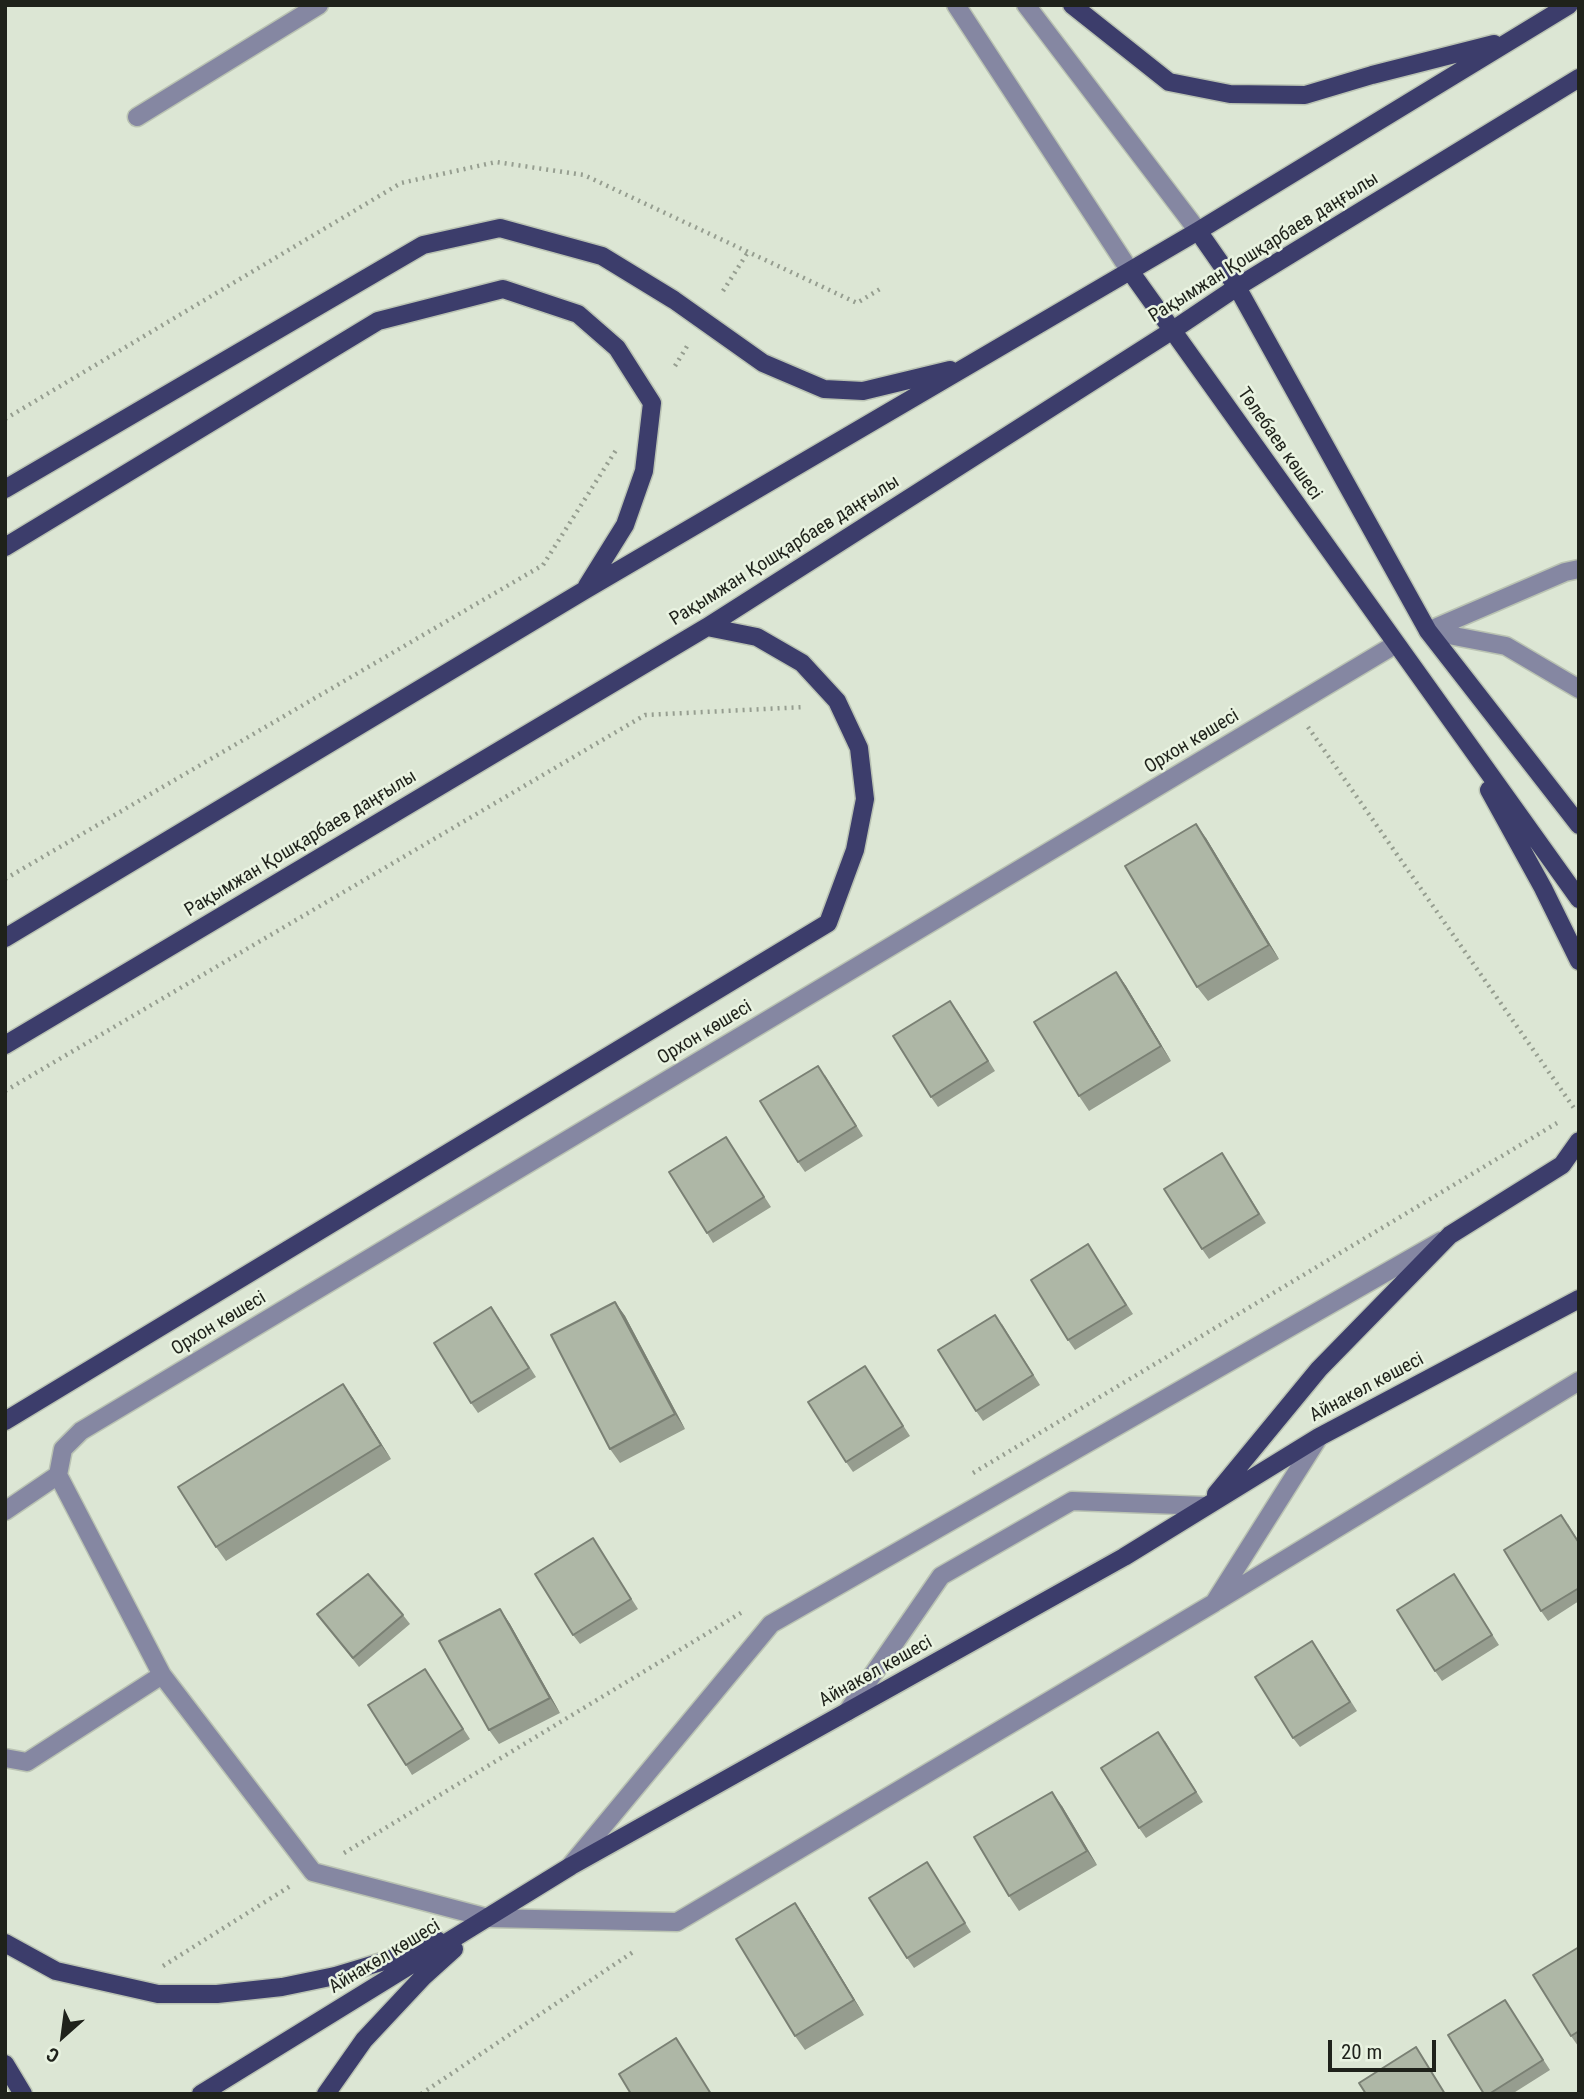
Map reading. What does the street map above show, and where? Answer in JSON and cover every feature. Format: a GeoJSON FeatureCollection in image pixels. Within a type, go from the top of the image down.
{"type":"FeatureCollection","features":[{"type":"Feature","properties":{"kind":"main road"},"geometry":{"type":"LineString","coordinates":[[1072,5],[1169,82],[1230,94],[1305,95],[1511,40]]}},
{"type":"Feature","properties":{"kind":"main road"},"geometry":{"type":"LineString","coordinates":[[5,938],[585,590],[1198,231],[1569,5]]}},
{"type":"Feature","properties":{"kind":"main road","name":"Рақымжан Қошқарбаев даңғылы"},"geometry":{"type":"LineString","coordinates":[[5,1045],[707,627],[1237,287],[1579,78]]}},
{"type":"Feature","properties":{"kind":"main road"},"geometry":{"type":"LineString","coordinates":[[5,489],[423,245],[500,228],[602,256],[674,300],[763,363],[824,389],[863,391],[971,365]]}},
{"type":"Feature","properties":{"kind":"main road","name":"Төлебаев көшесі"},"geometry":{"type":"LineString","coordinates":[[1198,231],[1237,287],[1428,631],[1579,825]]}},
{"type":"Feature","properties":{"kind":"main road","name":"Төлебаев көшесі"},"geometry":{"type":"LineString","coordinates":[[1130,271],[1579,899]]}},
{"type":"Feature","properties":{"kind":"main road"},"geometry":{"type":"LineString","coordinates":[[5,547],[378,321],[503,289],[578,314],[617,348],[652,403],[645,471],[625,525],[585,590]]}},
{"type":"Feature","properties":{"kind":"main road"},"geometry":{"type":"LineString","coordinates":[[5,1421],[828,923],[855,850],[865,799],[859,748],[837,701],[802,663],[757,637],[707,627]]}},
{"type":"Feature","properties":{"kind":"main road"},"geometry":{"type":"LineString","coordinates":[[1449,717],[1543,888],[1579,961]]}},
{"type":"Feature","properties":{"kind":"main road"},"geometry":{"type":"LineString","coordinates":[[1206,1506],[1319,1369],[1450,1235],[1562,1165],[1579,1141]]}},
{"type":"Feature","properties":{"kind":"main road","name":"Айнакөл көшесі"},"geometry":{"type":"LineString","coordinates":[[201,2094],[571,1866],[1124,1557],[1319,1437],[1579,1299]]}},
{"type":"Feature","properties":{"kind":"main road"},"geometry":{"type":"LineString","coordinates":[[5,1943],[56,1971],[109,1985],[158,1994],[217,1994],[282,1987],[335,1976],[388,1960],[488,1919]]}},
{"type":"Feature","properties":{"kind":"main road"},"geometry":{"type":"LineString","coordinates":[[326,2094],[364,2040],[423,1977],[488,1919]]}},
{"type":"Feature","properties":{"kind":"main road"},"geometry":{"type":"LineString","coordinates":[[5,2064],[23,2094]]}},
{"type":"Feature","properties":{"kind":"street"},"geometry":{"type":"LineString","coordinates":[[137,117],[319,5]]}},
{"type":"Feature","properties":{"kind":"street","name":"Төлебаев көшесі"},"geometry":{"type":"LineString","coordinates":[[956,5],[1130,271]]}},
{"type":"Feature","properties":{"kind":"street","name":"Төлебаев көшесі"},"geometry":{"type":"LineString","coordinates":[[1026,5],[1198,231]]}},
{"type":"Feature","properties":{"kind":"street"},"geometry":{"type":"LineString","coordinates":[[1428,631],[1565,572],[1579,569]]}},
{"type":"Feature","properties":{"kind":"street"},"geometry":{"type":"LineString","coordinates":[[1428,631],[1506,646],[1579,689]]}},
{"type":"Feature","properties":{"kind":"street","name":"Орхон көшесі"},"geometry":{"type":"LineString","coordinates":[[58,1475],[63,1449],[81,1431],[1396,644]]}},
{"type":"Feature","properties":{"kind":"street"},"geometry":{"type":"LineString","coordinates":[[571,1866],[771,1623],[1450,1235]]}},
{"type":"Feature","properties":{"kind":"street"},"geometry":{"type":"LineString","coordinates":[[5,1511],[58,1475],[162,1675],[313,1872],[488,1919],[677,1922],[1214,1603],[1579,1381]]}},
{"type":"Feature","properties":{"kind":"street"},"geometry":{"type":"LineString","coordinates":[[1214,1603],[1319,1437]]}},
{"type":"Feature","properties":{"kind":"street"},"geometry":{"type":"LineString","coordinates":[[847,1712],[942,1576],[1072,1500],[1206,1506]]}},
{"type":"Feature","properties":{"kind":"street"},"geometry":{"type":"LineString","coordinates":[[5,1758],[27,1762],[162,1675]]}},
{"type":"Feature","properties":{"kind":"path"},"geometry":{"type":"LineString","coordinates":[[723,291],[748,252]]}},
{"type":"Feature","properties":{"kind":"path"},"geometry":{"type":"LineString","coordinates":[[675,366],[693,336]]}},
{"type":"Feature","properties":{"kind":"path"},"geometry":{"type":"LineString","coordinates":[[5,879],[543,565],[625,437]]}},
{"type":"Feature","properties":{"kind":"path"},"geometry":{"type":"LineString","coordinates":[[1293,706],[1576,1111]]}},
{"type":"Feature","properties":{"kind":"path"},"geometry":{"type":"LineString","coordinates":[[5,1091],[645,715],[811,707]]}},
{"type":"Feature","properties":{"kind":"path"},"geometry":{"type":"LineString","coordinates":[[421,2094],[677,1922]]}},
{"type":"Feature","properties":{"kind":"building"},"geometry":{"type":"Polygon","coordinates":[[[1196,824],[1269,945],[1197,987],[1125,866],[1196,824]]]}},
{"type":"Feature","properties":{"kind":"building"},"geometry":{"type":"Polygon","coordinates":[[[1116,972],[1161,1046],[1079,1096],[1034,1022],[1116,972]]]}},
{"type":"Feature","properties":{"kind":"building"},"geometry":{"type":"Polygon","coordinates":[[[950,1001],[988,1061],[931,1097],[893,1036],[950,1001]]]}},
{"type":"Feature","properties":{"kind":"building"},"geometry":{"type":"Polygon","coordinates":[[[818,1066],[856,1126],[798,1162],[760,1101],[818,1066]]]}},
{"type":"Feature","properties":{"kind":"building"},"geometry":{"type":"Polygon","coordinates":[[[726,1137],[764,1197],[707,1233],[669,1172],[726,1137]]]}},
{"type":"Feature","properties":{"kind":"building"},"geometry":{"type":"Polygon","coordinates":[[[1222,1153],[1259,1214],[1202,1249],[1164,1189],[1222,1153]]]}},
{"type":"Feature","properties":{"kind":"building"},"geometry":{"type":"Polygon","coordinates":[[[1088,1244],[1126,1305],[1068,1340],[1031,1280],[1088,1244]]]}},
{"type":"Feature","properties":{"kind":"building"},"geometry":{"type":"Polygon","coordinates":[[[615,1302],[675,1414],[610,1449],[551,1335],[615,1302]]]}},
{"type":"Feature","properties":{"kind":"building"},"geometry":{"type":"Polygon","coordinates":[[[491,1307],[529,1368],[471,1403],[434,1343],[491,1307]]]}},
{"type":"Feature","properties":{"kind":"building"},"geometry":{"type":"Polygon","coordinates":[[[995,1315],[1033,1375],[976,1411],[938,1350],[995,1315]]]}},
{"type":"Feature","properties":{"kind":"building"},"geometry":{"type":"Polygon","coordinates":[[[865,1366],[903,1426],[846,1462],[808,1402],[865,1366]]]}},
{"type":"Feature","properties":{"kind":"building"},"geometry":{"type":"Polygon","coordinates":[[[343,1384],[381,1445],[216,1547],[178,1487],[343,1384]]]}},
{"type":"Feature","properties":{"kind":"building"},"geometry":{"type":"Polygon","coordinates":[[[1561,1515],[1579,1543],[1579,1588],[1541,1611],[1504,1550],[1561,1515]]]}},
{"type":"Feature","properties":{"kind":"building"},"geometry":{"type":"Polygon","coordinates":[[[593,1538],[631,1599],[573,1635],[535,1574],[593,1538]]]}},
{"type":"Feature","properties":{"kind":"building"},"geometry":{"type":"Polygon","coordinates":[[[368,1574],[403,1615],[353,1658],[317,1614],[368,1574]]]}},
{"type":"Feature","properties":{"kind":"building"},"geometry":{"type":"Polygon","coordinates":[[[1454,1574],[1492,1635],[1435,1671],[1397,1610],[1454,1574]]]}},
{"type":"Feature","properties":{"kind":"building"},"geometry":{"type":"Polygon","coordinates":[[[500,1609],[550,1698],[489,1730],[439,1641],[500,1609]]]}},
{"type":"Feature","properties":{"kind":"building"},"geometry":{"type":"Polygon","coordinates":[[[1312,1641],[1350,1702],[1293,1738],[1255,1677],[1312,1641]]]}},
{"type":"Feature","properties":{"kind":"building"},"geometry":{"type":"Polygon","coordinates":[[[425,1669],[463,1729],[406,1765],[368,1705],[425,1669]]]}},
{"type":"Feature","properties":{"kind":"building"},"geometry":{"type":"Polygon","coordinates":[[[1158,1732],[1196,1792],[1139,1828],[1101,1768],[1158,1732]]]}},
{"type":"Feature","properties":{"kind":"building"},"geometry":{"type":"Polygon","coordinates":[[[1052,1792],[1087,1851],[1009,1896],[974,1837],[1052,1792]]]}},
{"type":"Feature","properties":{"kind":"building"},"geometry":{"type":"Polygon","coordinates":[[[927,1862],[965,1923],[907,1958],[869,1898],[927,1862]]]}},
{"type":"Feature","properties":{"kind":"building"},"geometry":{"type":"Polygon","coordinates":[[[795,1903],[854,2000],[795,2036],[736,1939],[795,1903]]]}},
{"type":"Feature","properties":{"kind":"building"},"geometry":{"type":"Polygon","coordinates":[[[1579,1947],[1579,2031],[1571,2036],[1533,1975],[1579,1947]]]}},
{"type":"Feature","properties":{"kind":"building"},"geometry":{"type":"Polygon","coordinates":[[[1505,2000],[1543,2060],[1489,2094],[1484,2094],[1448,2035],[1505,2000]]]}},
{"type":"Feature","properties":{"kind":"building"},"geometry":{"type":"Polygon","coordinates":[[[676,2038],[711,2094],[631,2094],[619,2074],[676,2038]]]}},
{"type":"Feature","properties":{"kind":"building"},"geometry":{"type":"Polygon","coordinates":[[[1416,2047],[1445,2094],[1366,2094],[1359,2083],[1416,2047]]]}}]}
